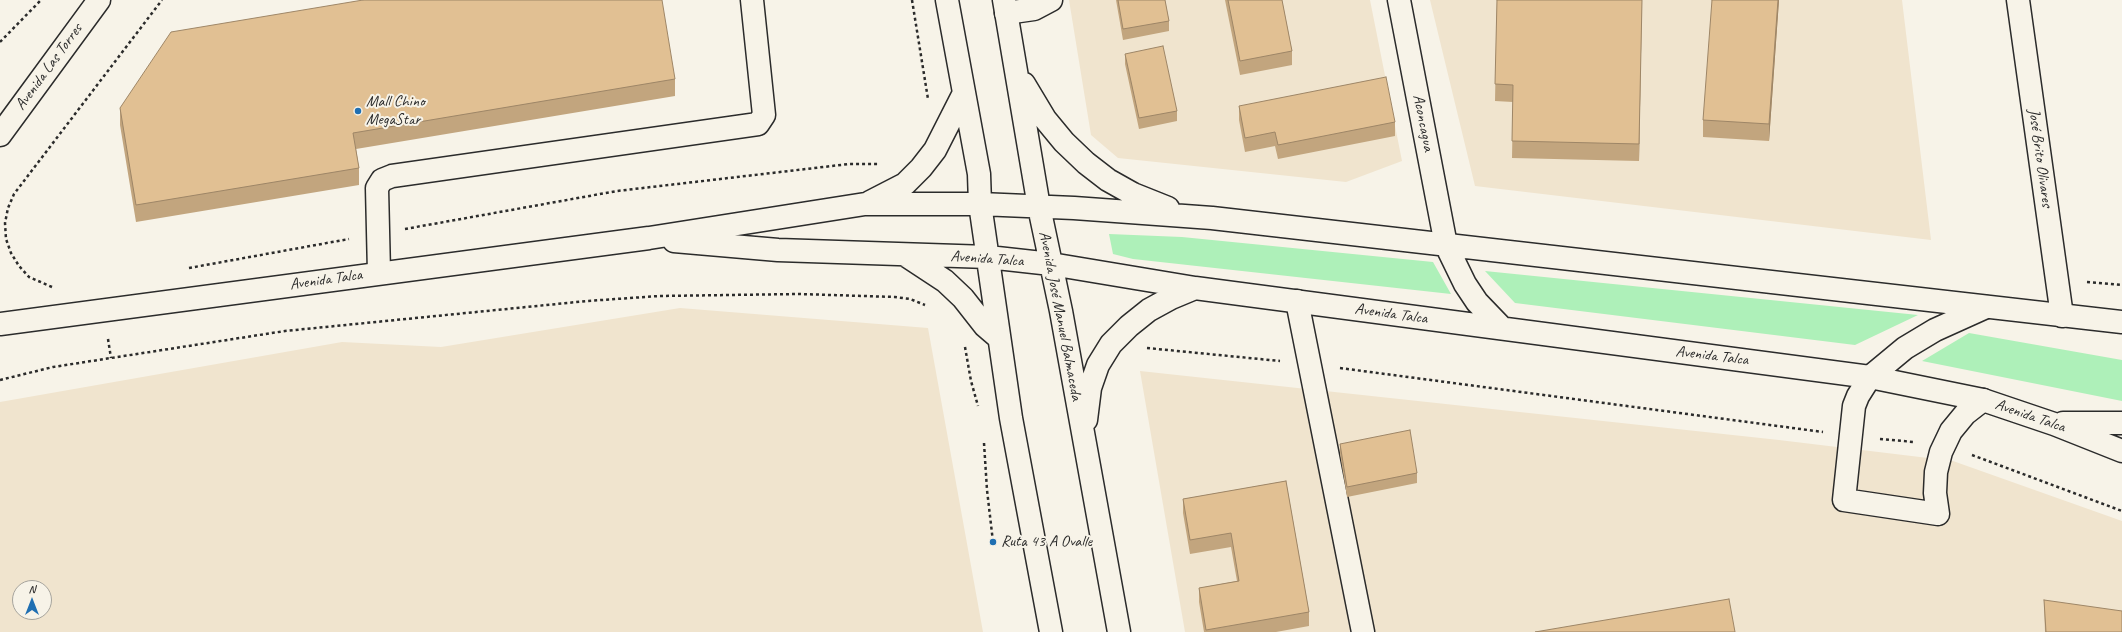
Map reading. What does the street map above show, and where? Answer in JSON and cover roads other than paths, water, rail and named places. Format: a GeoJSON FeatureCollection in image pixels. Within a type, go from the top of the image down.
{"type":"FeatureCollection","features":[{"type":"Feature","properties":{"kind":"main road","name":"Avenida Las Torres"},"geometry":{"type":"LineString","coordinates":[[0,135],[99,0]]}},
{"type":"Feature","properties":{"kind":"main road"},"geometry":{"type":"LineString","coordinates":[[379,273],[377,188],[382,180],[392,176],[758,124],[764,116],[752,0]]}},
{"type":"Feature","properties":{"kind":"main road"},"geometry":{"type":"LineString","coordinates":[[947,0],[979,174],[980,204],[998,338],[1011,418],[1051,632]]}},
{"type":"Feature","properties":{"kind":"main road"},"geometry":{"type":"LineString","coordinates":[[1005,6],[1034,9],[1051,0]]}},
{"type":"Feature","properties":{"kind":"main road","name":"Aconcagua"},"geometry":{"type":"LineString","coordinates":[[1399,0],[1446,245],[1465,284],[1477,302],[1502,328]]}},
{"type":"Feature","properties":{"kind":"main road","name":"José Brito Olivares"},"geometry":{"type":"LineString","coordinates":[[2018,0],[2062,316]]}},
{"type":"Feature","properties":{"kind":"main road","name":"Avenida José Manuel Balmaceda"},"geometry":{"type":"LineString","coordinates":[[1005,6],[1039,207],[1051,264],[1119,632]]}},
{"type":"Feature","properties":{"kind":"main road"},"geometry":{"type":"LineString","coordinates":[[1016,66],[1028,93],[1044,119],[1064,142],[1086,163],[1108,180],[1133,194],[1178,211],[1212,218]]}},
{"type":"Feature","properties":{"kind":"main road"},"geometry":{"type":"LineString","coordinates":[[865,204],[886,195],[905,184],[921,168],[935,150],[964,93]]}},
{"type":"Feature","properties":{"kind":"main road","name":"Avenida Talca"},"geometry":{"type":"LineString","coordinates":[[1,323],[649,238],[865,204],[980,204],[1212,218],[2122,322]]}},
{"type":"Feature","properties":{"kind":"main road","name":"Avenida Talca"},"geometry":{"type":"LineString","coordinates":[[649,238],[704,245],[778,250],[988,257],[1051,264],[1195,288],[1870,377],[1983,400],[2054,424],[2122,451]]}},
{"type":"Feature","properties":{"kind":"main road"},"geometry":{"type":"LineString","coordinates":[[903,254],[926,266],[945,280],[963,298],[985,326],[998,338]]}},
{"type":"Feature","properties":{"kind":"main road"},"geometry":{"type":"LineString","coordinates":[[1084,445],[1090,388],[1098,365],[1111,344],[1129,326],[1149,310],[1195,288]]}},
{"type":"Feature","properties":{"kind":"main road"},"geometry":{"type":"LineString","coordinates":[[1298,302],[1363,632]]}},
{"type":"Feature","properties":{"kind":"main road"},"geometry":{"type":"LineString","coordinates":[[1983,400],[1965,414],[1951,431],[1944,445],[1936,472],[1935,493],[1938,514],[1844,500],[1854,406],[1858,396],[1870,377],[1905,348],[1935,330],[1986,307]]}},
{"type":"Feature","properties":{"kind":"main road"},"geometry":{"type":"LineString","coordinates":[[2054,424],[2122,423]]}},
{"type":"Feature","properties":{"kind":"place","name":"Mall Chino MegaStar"},"geometry":{"type":"Point","coordinates":[358,111]}},
{"type":"Feature","properties":{"kind":"place","name":"Ruta 43 A Ovalle"},"geometry":{"type":"Point","coordinates":[993,542]}}]}
